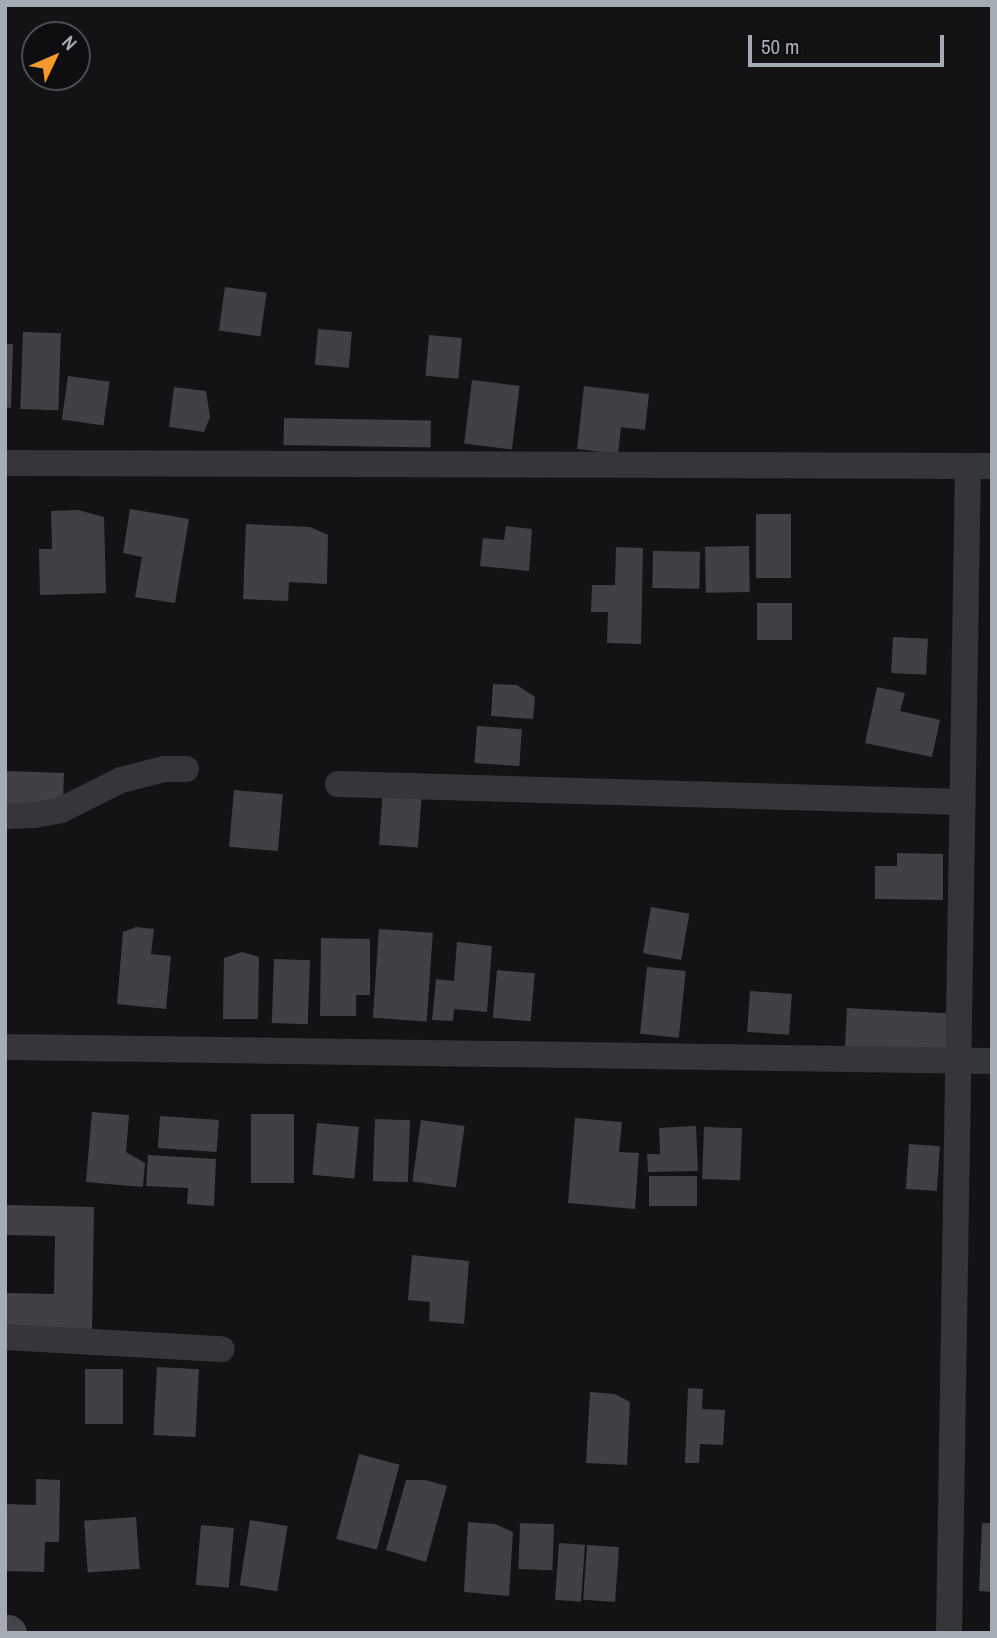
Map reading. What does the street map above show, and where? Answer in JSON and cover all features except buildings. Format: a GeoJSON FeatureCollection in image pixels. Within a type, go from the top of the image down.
{"type":"FeatureCollection","features":[{"type":"Feature","properties":{"kind":"street"},"geometry":{"type":"LineString","coordinates":[[5,463],[980,466],[962,802],[949,1633]]}},
{"type":"Feature","properties":{"kind":"street"},"geometry":{"type":"LineString","coordinates":[[5,816],[61,810],[121,780],[164,769],[186,769]]}},
{"type":"Feature","properties":{"kind":"street"},"geometry":{"type":"LineString","coordinates":[[338,784],[962,802]]}},
{"type":"Feature","properties":{"kind":"street"},"geometry":{"type":"LineString","coordinates":[[5,1047],[992,1061]]}},
{"type":"Feature","properties":{"kind":"street"},"geometry":{"type":"LineString","coordinates":[[5,1338],[222,1349]]}}]}
